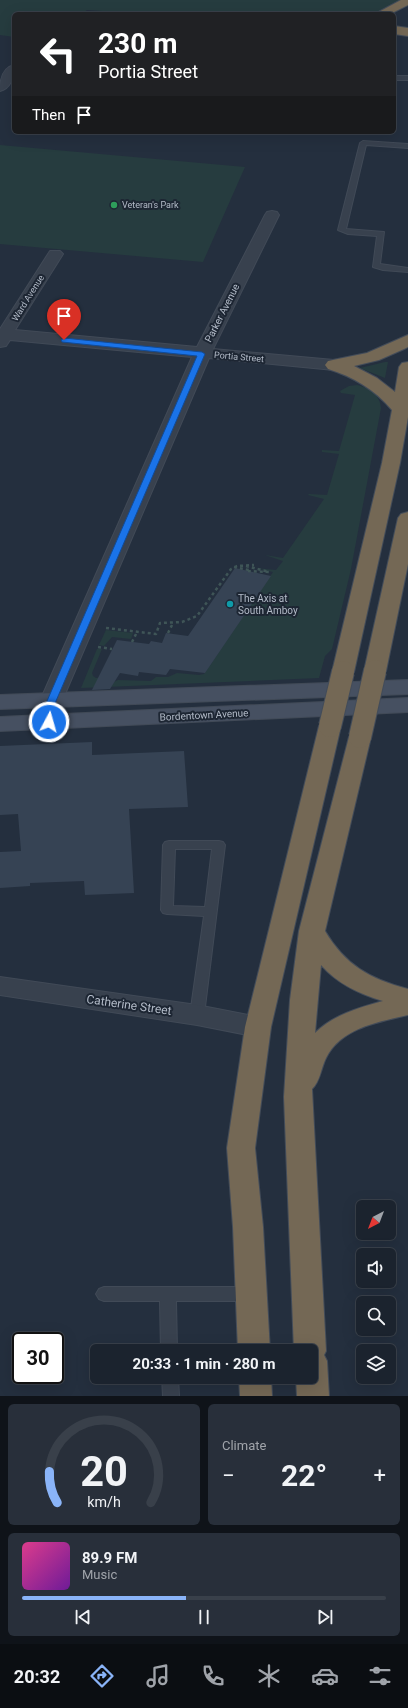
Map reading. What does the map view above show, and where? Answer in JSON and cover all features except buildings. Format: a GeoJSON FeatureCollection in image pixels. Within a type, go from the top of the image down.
{"type":"FeatureCollection","features":[{"type":"Feature","properties":{"kind":"highway"},"geometry":{"type":"LineString","coordinates":[[385,12],[408,1]]}},
{"type":"Feature","properties":{"kind":"highway"},"geometry":{"type":"LineString","coordinates":[[396,30],[408,32]]}},
{"type":"Feature","properties":{"kind":"highway"},"geometry":{"type":"LineString","coordinates":[[334,365],[367,359],[389,352],[408,340]]}},
{"type":"Feature","properties":{"kind":"highway"},"geometry":{"type":"LineString","coordinates":[[334,365],[353,371],[372,381],[387,392],[400,409]]}},
{"type":"Feature","properties":{"kind":"highway"},"geometry":{"type":"LineString","coordinates":[[254,1344],[241,1148],[258,1027],[343,672],[391,463],[408,367]]}},
{"type":"Feature","properties":{"kind":"highway"},"geometry":{"type":"LineString","coordinates":[[310,1344],[298,1097],[303,1000],[312,931],[360,737],[408,518]]}},
{"type":"Feature","properties":{"kind":"highway"},"geometry":{"type":"LineString","coordinates":[[312,931],[330,959],[341,971],[364,984],[389,994],[408,999]]}},
{"type":"Feature","properties":{"kind":"highway"},"geometry":{"type":"LineString","coordinates":[[298,1097],[314,1054],[330,1034],[348,1021],[408,1005]]}},
{"type":"Feature","properties":{"kind":"highway"},"geometry":{"type":"LineString","coordinates":[[256,1384],[256,1396]]}},
{"type":"Feature","properties":{"kind":"highway"},"geometry":{"type":"LineString","coordinates":[[312,1384],[313,1396]]}},
{"type":"Feature","properties":{"kind":"street"},"geometry":{"type":"LineString","coordinates":[[1,83],[12,72]]}},
{"type":"Feature","properties":{"kind":"street","name":"Parker Avenue"},"geometry":{"type":"LineString","coordinates":[[49,722],[51,701],[202,354],[272,215]]}},
{"type":"Feature","properties":{"kind":"street","name":"Ward Avenue"},"geometry":{"type":"LineString","coordinates":[[2,337],[55,254]]}},
{"type":"Feature","properties":{"kind":"street","name":"Portia Street"},"geometry":{"type":"LineString","coordinates":[[2,337],[334,365]]}},
{"type":"Feature","properties":{"kind":"street","name":"Bordentown Avenue"},"geometry":{"type":"LineString","coordinates":[[0,724],[49,722],[408,687]]}},
{"type":"Feature","properties":{"kind":"street","name":"Bordentown Avenue"},"geometry":{"type":"LineString","coordinates":[[0,702],[51,701],[408,705]]}},
{"type":"Feature","properties":{"kind":"street","name":"Catherine Street"},"geometry":{"type":"LineString","coordinates":[[0,986],[197,1015],[258,1027]]}},
{"type":"Feature","properties":{"kind":"lane"},"geometry":{"type":"LineString","coordinates":[[396,78],[408,78]]}},
{"type":"Feature","properties":{"kind":"lane"},"geometry":{"type":"LineString","coordinates":[[408,146],[363,143],[342,230],[348,232],[381,234],[376,265],[383,268],[408,270]]}},
{"type":"Feature","properties":{"kind":"lane"},"geometry":{"type":"LineString","coordinates":[[197,1015],[211,912],[219,846],[169,845],[166,910],[211,912]]}},
{"type":"Feature","properties":{"kind":"lane"},"geometry":{"type":"LineString","coordinates":[[168,1293],[169,1344]]}},
{"type":"Feature","properties":{"kind":"lane"},"geometry":{"type":"LineString","coordinates":[[104,1294],[251,1294]]}},
{"type":"Feature","properties":{"kind":"lane"},"geometry":{"type":"LineString","coordinates":[[170,1384],[171,1396]]}},
{"type":"Feature","properties":{"kind":"path"},"geometry":{"type":"LineString","coordinates":[[234,567],[268,574],[269,572],[241,565]]}},
{"type":"Feature","properties":{"kind":"path"},"geometry":{"type":"LineString","coordinates":[[104,627],[156,634],[160,623],[173,623],[191,620],[202,612],[234,567],[241,565],[254,565]]}},
{"type":"Feature","properties":{"kind":"path"},"geometry":{"type":"LineString","coordinates":[[168,634],[173,623]]}},
{"type":"Feature","properties":{"kind":"path"},"geometry":{"type":"LineString","coordinates":[[132,642],[137,632]]}},
{"type":"Feature","properties":{"kind":"path"},"geometry":{"type":"LineString","coordinates":[[96,646],[112,649]]}},
{"type":"Feature","properties":{"kind":"green space"},"geometry":{"type":"Polygon","coordinates":[[[0,0],[404,0],[389,12],[118,12],[87,10],[84,12],[12,12],[12,37],[0,35],[0,0]]]}},
{"type":"Feature","properties":{"kind":"green space","name":"Veteran's Park"},"geometry":{"type":"Polygon","coordinates":[[[0,145],[245,167],[203,262],[0,244],[0,145]]]}},
{"type":"Feature","properties":{"kind":"green space"},"geometry":{"type":"Polygon","coordinates":[[[388,362],[385,378],[360,368],[388,362]]]}},
{"type":"Feature","properties":{"kind":"green space"},"geometry":{"type":"Polygon","coordinates":[[[357,385],[373,392],[379,399],[381,408],[351,569],[332,649],[325,656],[319,678],[81,688],[97,649],[102,649],[92,673],[93,676],[96,678],[105,677],[112,683],[118,680],[151,681],[156,677],[168,677],[177,673],[204,674],[273,572],[255,568],[276,570],[283,561],[265,555],[283,558],[324,499],[308,495],[327,495],[339,454],[322,452],[322,450],[339,451],[355,395],[341,393],[340,391],[349,386],[357,385]]]}},
{"type":"Feature","properties":{"kind":"green space"},"geometry":{"type":"Polygon","coordinates":[[[106,630],[133,633],[131,639],[112,637],[104,646],[99,645],[106,630]]]}},
{"type":"Feature","properties":{"kind":"place","name":"Veteran's Park"},"geometry":{"type":"Point","coordinates":[114,205]}},
{"type":"Feature","properties":{"kind":"place","name":"The Axis at South Amboy"},"geometry":{"type":"Point","coordinates":[230,604]}},
{"type":"Feature","properties":{"kind":"route"},"geometry":{"type":"LineString","coordinates":[[49,722],[51,701],[202,354],[64,340]]}}]}
